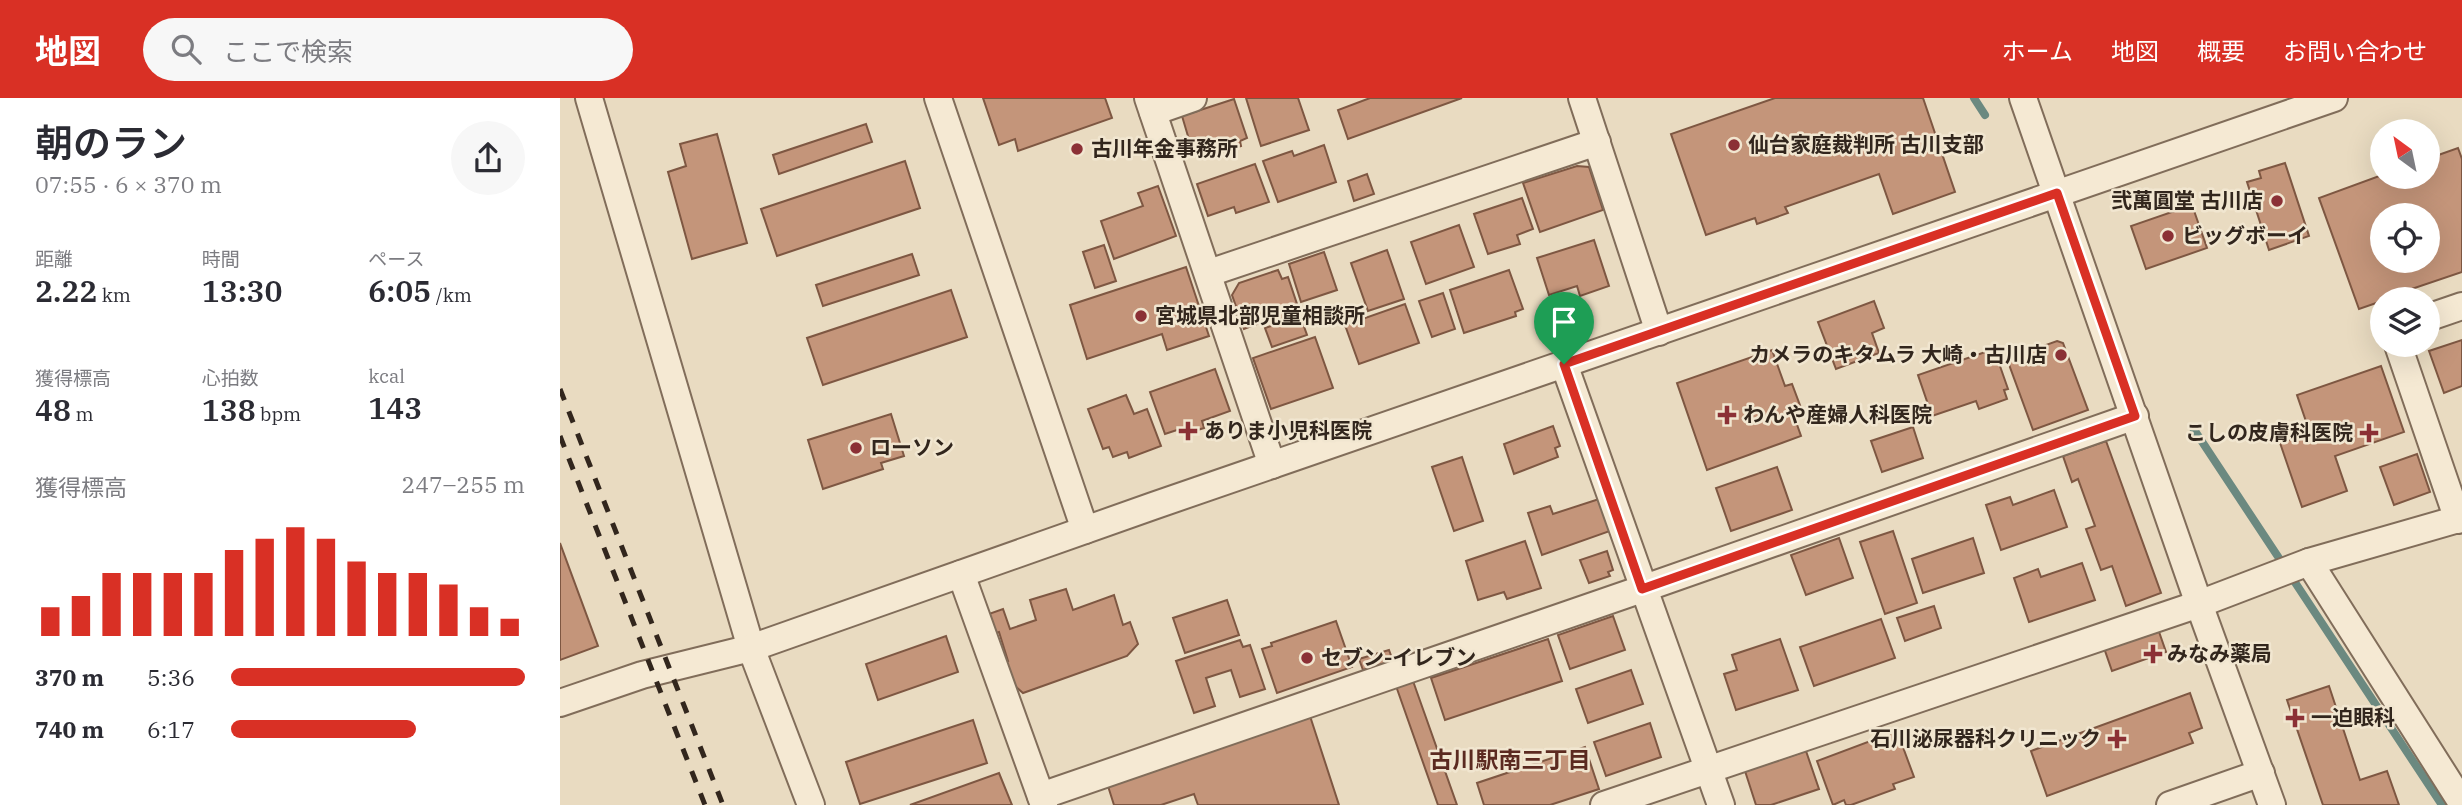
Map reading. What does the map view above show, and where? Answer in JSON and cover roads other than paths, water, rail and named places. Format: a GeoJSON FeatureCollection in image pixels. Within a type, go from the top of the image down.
{"type":"FeatureCollection","features":[{"type":"Feature","properties":{"kind":"street"},"geometry":{"type":"LineString","coordinates":[[589,98],[751,648],[811,805]]}},
{"type":"Feature","properties":{"kind":"street"},"geometry":{"type":"LineString","coordinates":[[938,98],[1086,530]]}},
{"type":"Feature","properties":{"kind":"street"},"geometry":{"type":"LineString","coordinates":[[1193,98],[1150,105],[1272,465]]}},
{"type":"Feature","properties":{"kind":"street"},"geometry":{"type":"LineString","coordinates":[[1583,98],[1659,332]]}},
{"type":"Feature","properties":{"kind":"street"},"geometry":{"type":"LineString","coordinates":[[2024,98],[2199,604],[2272,805]]}},
{"type":"Feature","properties":{"kind":"street"},"geometry":{"type":"LineString","coordinates":[[560,703],[642,675],[751,648],[2334,98]]}},
{"type":"Feature","properties":{"kind":"street"},"geometry":{"type":"LineString","coordinates":[[1209,273],[1597,142]]}},
{"type":"Feature","properties":{"kind":"street"},"geometry":{"type":"LineString","coordinates":[[2440,314],[2462,306]]}},
{"type":"Feature","properties":{"kind":"street"},"geometry":{"type":"LineString","coordinates":[[1604,805],[2199,604],[2295,567],[2460,519],[2402,357]]}},
{"type":"Feature","properties":{"kind":"street"},"geometry":{"type":"LineString","coordinates":[[1564,364],[1721,805]]}},
{"type":"Feature","properties":{"kind":"street"},"geometry":{"type":"LineString","coordinates":[[961,574],[1042,800],[2135,416]]}},
{"type":"Feature","properties":{"kind":"street"},"geometry":{"type":"LineString","coordinates":[[2295,567],[2462,803]]}},
{"type":"Feature","properties":{"kind":"street"},"geometry":{"type":"LineString","coordinates":[[2170,805],[2261,773]]}},
{"type":"Feature","properties":{"kind":"waterway"},"geometry":{"type":"LineString","coordinates":[[1974,98],[1985,115]]}},
{"type":"Feature","properties":{"kind":"waterway"},"geometry":{"type":"LineString","coordinates":[[2193,428],[2442,805]]}},
{"type":"Feature","properties":{"kind":"railway"},"geometry":{"type":"LineString","coordinates":[[560,389],[723,805]]}},
{"type":"Feature","properties":{"kind":"railway"},"geometry":{"type":"LineString","coordinates":[[560,436],[705,805]]}},
{"type":"Feature","properties":{"kind":"place","name":"仙台家庭裁判所 古川支部"},"geometry":{"type":"Point","coordinates":[1734,145]}},
{"type":"Feature","properties":{"kind":"place","name":"古川年金事務所"},"geometry":{"type":"Point","coordinates":[1077,149]}},
{"type":"Feature","properties":{"kind":"place","name":"弐萬圓堂 古川店"},"geometry":{"type":"Point","coordinates":[2277,201]}},
{"type":"Feature","properties":{"kind":"place","name":"ビッグボーイ"},"geometry":{"type":"Point","coordinates":[2168,236]}},
{"type":"Feature","properties":{"kind":"place","name":"宮城県北部児童相談所"},"geometry":{"type":"Point","coordinates":[1141,316]}},
{"type":"Feature","properties":{"kind":"place","name":"カメラのキタムラ 大崎・古川店"},"geometry":{"type":"Point","coordinates":[2061,355]}},
{"type":"Feature","properties":{"kind":"place","name":"わんや産婦人科医院"},"geometry":{"type":"Point","coordinates":[1727,415]}},
{"type":"Feature","properties":{"kind":"place","name":"ありま小児科医院"},"geometry":{"type":"Point","coordinates":[1188,431]}},
{"type":"Feature","properties":{"kind":"place","name":"こしの皮膚科医院"},"geometry":{"type":"Point","coordinates":[2369,433]}},
{"type":"Feature","properties":{"kind":"place","name":"ローソン"},"geometry":{"type":"Point","coordinates":[856,448]}},
{"type":"Feature","properties":{"kind":"place","name":"みなみ薬局"},"geometry":{"type":"Point","coordinates":[2153,654]}},
{"type":"Feature","properties":{"kind":"place","name":"セブン-イレブン"},"geometry":{"type":"Point","coordinates":[1307,658]}},
{"type":"Feature","properties":{"kind":"place","name":"一迫眼科"},"geometry":{"type":"Point","coordinates":[2295,718]}},
{"type":"Feature","properties":{"kind":"place","name":"石川泌尿器科クリニック"},"geometry":{"type":"Point","coordinates":[2117,739]}},
{"type":"Feature","properties":{"kind":"district","name":"古川駅南三丁目"},"geometry":{"type":"Point","coordinates":[1510,760]}}]}
